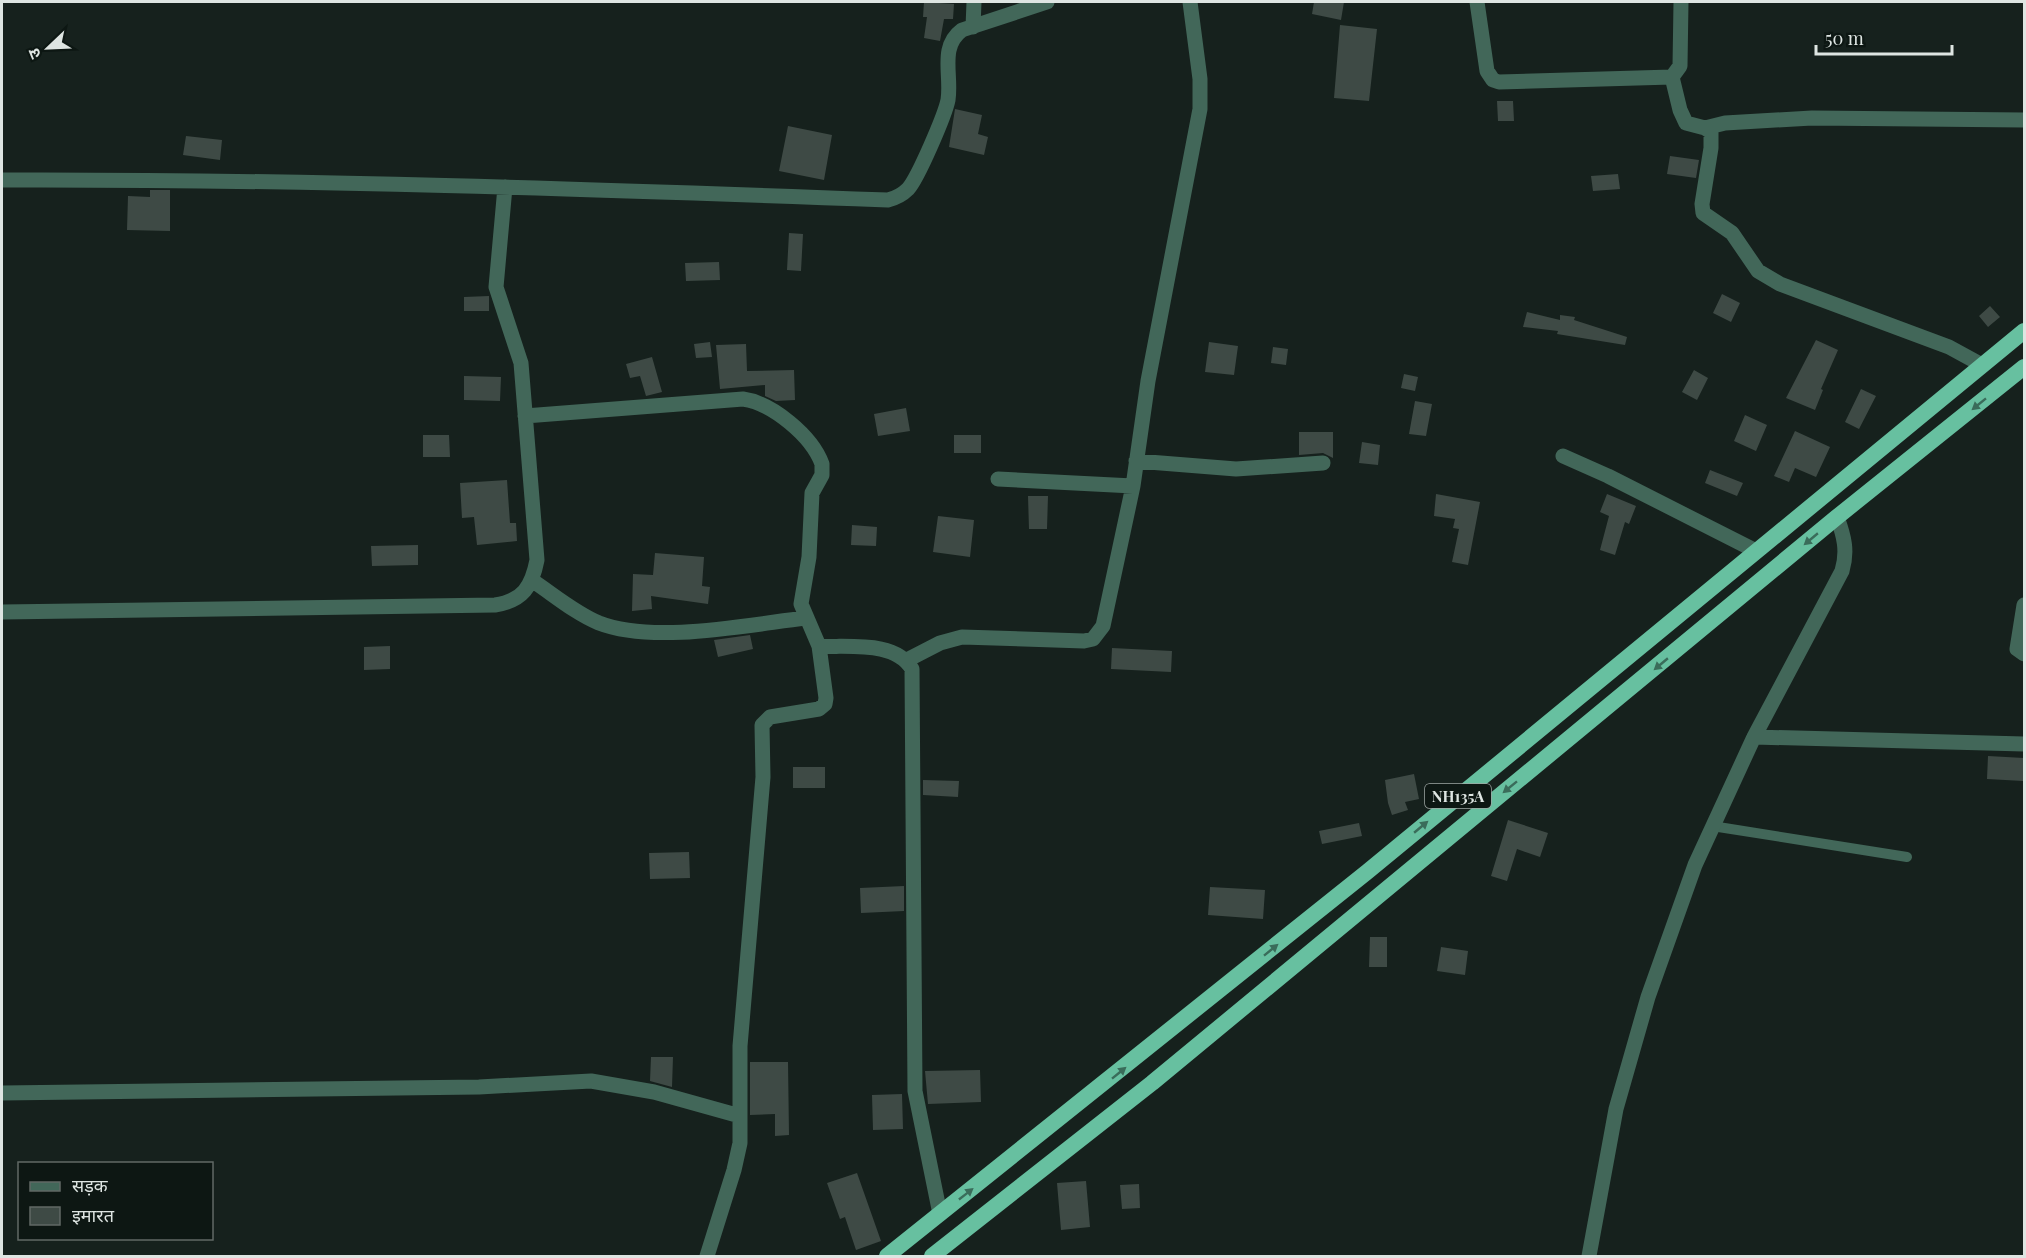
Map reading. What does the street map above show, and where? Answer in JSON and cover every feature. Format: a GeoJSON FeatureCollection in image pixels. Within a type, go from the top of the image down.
{"type":"FeatureCollection","features":[{"type":"Feature","properties":{"kind":"highway","name":"NH135A"},"geometry":{"type":"LineString","coordinates":[[887,1257],[1184,1021],[2025,331]]}},
{"type":"Feature","properties":{"kind":"highway","name":"NH135A"},"geometry":{"type":"LineString","coordinates":[[932,1257],[1152,1083],[1837,517],[2025,367]]}},
{"type":"Feature","properties":{"kind":"street"},"geometry":{"type":"LineString","coordinates":[[973,27],[974,2]]}},
{"type":"Feature","properties":{"kind":"street"},"geometry":{"type":"LineString","coordinates":[[2,180],[144,179],[505,187],[877,200],[897,197],[910,186],[945,110],[948,95],[948,52],[955,36],[973,27],[1047,2]]}},
{"type":"Feature","properties":{"kind":"street"},"geometry":{"type":"LineString","coordinates":[[907,660],[940,643],[962,638],[1084,641],[1093,639],[1103,626],[1133,486],[1148,381],[1200,109],[1200,80],[1190,2]]}},
{"type":"Feature","properties":{"kind":"street"},"geometry":{"type":"LineString","coordinates":[[1477,2],[1487,71],[1493,80],[1618,80],[1672,77]]}},
{"type":"Feature","properties":{"kind":"street"},"geometry":{"type":"LineString","coordinates":[[1681,2],[1680,66],[1672,77],[1680,110],[1686,123],[1706,128],[1711,132],[1712,140],[1702,209],[1706,216],[1732,233],[1758,271],[1788,288],[1949,347],[1982,365]]}},
{"type":"Feature","properties":{"kind":"street"},"geometry":{"type":"LineString","coordinates":[[1706,128],[1725,123],[1812,118],[2025,120]]}},
{"type":"Feature","properties":{"kind":"street"},"geometry":{"type":"LineString","coordinates":[[2,612],[495,604],[516,599],[533,581],[537,560],[521,363],[496,287],[505,187]]}},
{"type":"Feature","properties":{"kind":"street"},"geometry":{"type":"LineString","coordinates":[[525,416],[726,398],[743,399],[765,404],[795,428],[822,464],[822,475],[812,493],[810,557],[801,604],[805,618],[819,646],[825,704],[813,711],[766,718],[762,729],[764,771],[740,1046],[740,1143],[707,1257]]}},
{"type":"Feature","properties":{"kind":"street"},"geometry":{"type":"LineString","coordinates":[[1563,456],[1608,476],[1756,551]]}},
{"type":"Feature","properties":{"kind":"street"},"geometry":{"type":"LineString","coordinates":[[1136,461],[1236,469],[1323,463]]}},
{"type":"Feature","properties":{"kind":"street"},"geometry":{"type":"LineString","coordinates":[[998,479],[1133,486]]}},
{"type":"Feature","properties":{"kind":"street"},"geometry":{"type":"LineString","coordinates":[[1589,1257],[1616,1109],[1648,997],[1695,865],[1712,826],[1754,737],[1842,571],[1846,549],[1837,517]]}},
{"type":"Feature","properties":{"kind":"street"},"geometry":{"type":"LineString","coordinates":[[533,581],[581,614],[600,623],[628,631],[703,631],[805,618]]}},
{"type":"Feature","properties":{"kind":"street"},"geometry":{"type":"LineString","coordinates":[[2025,605],[2017,649],[2019,654],[2025,654]]}},
{"type":"Feature","properties":{"kind":"street"},"geometry":{"type":"LineString","coordinates":[[819,646],[895,651],[907,660],[914,680],[915,1091],[940,1214]]}},
{"type":"Feature","properties":{"kind":"street"},"geometry":{"type":"LineString","coordinates":[[1754,737],[2025,744]]}},
{"type":"Feature","properties":{"kind":"street"},"geometry":{"type":"LineString","coordinates":[[2,1093],[467,1087],[591,1081],[654,1092],[740,1116]]}},
{"type":"Feature","properties":{"kind":"lane"},"geometry":{"type":"LineString","coordinates":[[1712,826],[1907,857]]}},
{"type":"Feature","properties":{"kind":"building"},"geometry":{"type":"Polygon","coordinates":[[[924,2],[954,4],[953,19],[944,19],[940,41],[924,38],[927,17],[923,17],[924,2]]]}},
{"type":"Feature","properties":{"kind":"building"},"geometry":{"type":"Polygon","coordinates":[[[1314,2],[1344,2],[1341,20],[1312,14],[1314,2]]]}},
{"type":"Feature","properties":{"kind":"building"},"geometry":{"type":"Polygon","coordinates":[[[1340,25],[1377,29],[1369,101],[1334,98],[1340,25]]]}},
{"type":"Feature","properties":{"kind":"building"},"geometry":{"type":"Polygon","coordinates":[[[1497,101],[1513,101],[1514,121],[1498,121],[1497,101]]]}},
{"type":"Feature","properties":{"kind":"building"},"geometry":{"type":"Polygon","coordinates":[[[955,109],[982,115],[978,134],[988,137],[984,155],[949,147],[955,109]]]}},
{"type":"Feature","properties":{"kind":"building"},"geometry":{"type":"Polygon","coordinates":[[[788,126],[832,135],[824,180],[779,171],[788,126]]]}},
{"type":"Feature","properties":{"kind":"building"},"geometry":{"type":"Polygon","coordinates":[[[186,136],[222,140],[220,160],[183,155],[186,136]]]}},
{"type":"Feature","properties":{"kind":"building"},"geometry":{"type":"Polygon","coordinates":[[[1670,156],[1699,160],[1696,178],[1667,174],[1670,156]]]}},
{"type":"Feature","properties":{"kind":"building"},"geometry":{"type":"Polygon","coordinates":[[[1618,174],[1620,189],[1593,191],[1591,176],[1618,174]]]}},
{"type":"Feature","properties":{"kind":"building"},"geometry":{"type":"Polygon","coordinates":[[[150,190],[170,190],[170,231],[127,230],[128,196],[150,197],[150,190]]]}},
{"type":"Feature","properties":{"kind":"building"},"geometry":{"type":"Polygon","coordinates":[[[789,233],[803,234],[801,271],[787,270],[789,233]]]}},
{"type":"Feature","properties":{"kind":"building"},"geometry":{"type":"Polygon","coordinates":[[[719,262],[720,280],[686,281],[685,263],[719,262]]]}},
{"type":"Feature","properties":{"kind":"building"},"geometry":{"type":"Polygon","coordinates":[[[1722,294],[1740,303],[1731,322],[1713,313],[1722,294]]]}},
{"type":"Feature","properties":{"kind":"building"},"geometry":{"type":"Polygon","coordinates":[[[489,296],[489,311],[464,311],[464,297],[489,296]]]}},
{"type":"Feature","properties":{"kind":"building"},"geometry":{"type":"Polygon","coordinates":[[[1990,306],[2000,317],[1988,327],[1979,316],[1990,306]]]}},
{"type":"Feature","properties":{"kind":"building"},"geometry":{"type":"Polygon","coordinates":[[[1527,312],[1560,320],[1560,315],[1575,317],[1574,320],[1627,337],[1625,345],[1557,334],[1558,331],[1523,327],[1527,312]]]}},
{"type":"Feature","properties":{"kind":"building"},"geometry":{"type":"Polygon","coordinates":[[[1816,340],[1838,350],[1821,389],[1823,390],[1815,410],[1786,398],[1816,340]]]}},
{"type":"Feature","properties":{"kind":"building"},"geometry":{"type":"Polygon","coordinates":[[[710,342],[712,357],[696,358],[694,344],[710,342]]]}},
{"type":"Feature","properties":{"kind":"building"},"geometry":{"type":"Polygon","coordinates":[[[1209,342],[1238,346],[1234,375],[1205,372],[1209,342]]]}},
{"type":"Feature","properties":{"kind":"building"},"geometry":{"type":"Polygon","coordinates":[[[746,344],[747,371],[794,370],[795,400],[776,401],[765,396],[765,385],[720,389],[716,345],[746,344]]]}},
{"type":"Feature","properties":{"kind":"building"},"geometry":{"type":"Polygon","coordinates":[[[1273,347],[1288,349],[1286,365],[1271,363],[1273,347]]]}},
{"type":"Feature","properties":{"kind":"building"},"geometry":{"type":"Polygon","coordinates":[[[652,357],[662,392],[646,396],[640,376],[630,378],[626,364],[652,357]]]}},
{"type":"Feature","properties":{"kind":"building"},"geometry":{"type":"Polygon","coordinates":[[[1694,370],[1708,378],[1697,400],[1682,392],[1694,370]]]}},
{"type":"Feature","properties":{"kind":"building"},"geometry":{"type":"Polygon","coordinates":[[[1404,374],[1418,377],[1415,391],[1401,388],[1404,374]]]}},
{"type":"Feature","properties":{"kind":"building"},"geometry":{"type":"Polygon","coordinates":[[[464,376],[501,377],[500,401],[464,400],[464,376]]]}},
{"type":"Feature","properties":{"kind":"building"},"geometry":{"type":"Polygon","coordinates":[[[1861,389],[1876,396],[1859,429],[1845,422],[1861,389]]]}},
{"type":"Feature","properties":{"kind":"building"},"geometry":{"type":"Polygon","coordinates":[[[1415,401],[1432,404],[1426,436],[1409,434],[1415,401]]]}},
{"type":"Feature","properties":{"kind":"building"},"geometry":{"type":"Polygon","coordinates":[[[906,408],[910,431],[878,436],[874,414],[906,408]]]}},
{"type":"Feature","properties":{"kind":"building"},"geometry":{"type":"Polygon","coordinates":[[[1745,415],[1767,425],[1756,451],[1734,441],[1745,415]]]}},
{"type":"Feature","properties":{"kind":"building"},"geometry":{"type":"Polygon","coordinates":[[[1795,431],[1830,447],[1816,477],[1795,468],[1789,482],[1774,476],[1795,431]]]}},
{"type":"Feature","properties":{"kind":"building"},"geometry":{"type":"Polygon","coordinates":[[[1299,432],[1333,432],[1333,458],[1323,453],[1299,455],[1299,432]]]}},
{"type":"Feature","properties":{"kind":"building"},"geometry":{"type":"Polygon","coordinates":[[[423,435],[449,435],[450,457],[423,457],[423,435]]]}},
{"type":"Feature","properties":{"kind":"building"},"geometry":{"type":"Polygon","coordinates":[[[954,435],[981,435],[981,453],[954,453],[954,435]]]}},
{"type":"Feature","properties":{"kind":"building"},"geometry":{"type":"Polygon","coordinates":[[[1362,442],[1380,445],[1378,465],[1359,463],[1362,442]]]}},
{"type":"Feature","properties":{"kind":"building"},"geometry":{"type":"Polygon","coordinates":[[[1710,470],[1743,483],[1737,496],[1705,483],[1710,470]]]}},
{"type":"Feature","properties":{"kind":"building"},"geometry":{"type":"Polygon","coordinates":[[[507,480],[510,523],[516,523],[517,541],[477,545],[474,517],[462,518],[460,483],[507,480]]]}},
{"type":"Feature","properties":{"kind":"building"},"geometry":{"type":"Polygon","coordinates":[[[1436,494],[1480,502],[1468,565],[1452,562],[1459,529],[1453,528],[1455,519],[1434,516],[1436,494]]]}},
{"type":"Feature","properties":{"kind":"building"},"geometry":{"type":"Polygon","coordinates":[[[1607,494],[1636,506],[1629,524],[1625,522],[1615,555],[1600,550],[1609,516],[1600,512],[1607,494]]]}},
{"type":"Feature","properties":{"kind":"building"},"geometry":{"type":"Polygon","coordinates":[[[1028,496],[1048,496],[1047,529],[1029,529],[1028,496]]]}},
{"type":"Feature","properties":{"kind":"building"},"geometry":{"type":"Polygon","coordinates":[[[938,516],[974,520],[970,557],[933,552],[938,516]]]}},
{"type":"Feature","properties":{"kind":"building"},"geometry":{"type":"Polygon","coordinates":[[[852,525],[877,527],[876,546],[851,545],[852,525]]]}},
{"type":"Feature","properties":{"kind":"building"},"geometry":{"type":"Polygon","coordinates":[[[418,545],[418,565],[372,566],[371,546],[418,545]]]}},
{"type":"Feature","properties":{"kind":"building"},"geometry":{"type":"Polygon","coordinates":[[[655,553],[704,557],[702,586],[710,587],[708,604],[651,596],[652,609],[632,611],[633,574],[653,575],[655,553]]]}},
{"type":"Feature","properties":{"kind":"building"},"geometry":{"type":"Polygon","coordinates":[[[750,635],[753,649],[718,657],[714,640],[750,635]]]}},
{"type":"Feature","properties":{"kind":"building"},"geometry":{"type":"Polygon","coordinates":[[[390,646],[390,669],[364,670],[364,647],[390,646]]]}},
{"type":"Feature","properties":{"kind":"building"},"geometry":{"type":"Polygon","coordinates":[[[1112,648],[1172,651],[1171,672],[1111,669],[1112,648]]]}},
{"type":"Feature","properties":{"kind":"building"},"geometry":{"type":"Polygon","coordinates":[[[1988,756],[2024,758],[2023,781],[1987,779],[1988,756]]]}},
{"type":"Feature","properties":{"kind":"building"},"geometry":{"type":"Polygon","coordinates":[[[793,767],[825,767],[825,788],[793,788],[793,767]]]}},
{"type":"Feature","properties":{"kind":"building"},"geometry":{"type":"Polygon","coordinates":[[[1414,774],[1419,799],[1405,802],[1408,810],[1392,815],[1385,780],[1414,774]]]}},
{"type":"Feature","properties":{"kind":"building"},"geometry":{"type":"Polygon","coordinates":[[[923,780],[959,781],[958,797],[923,795],[923,780]]]}},
{"type":"Feature","properties":{"kind":"building"},"geometry":{"type":"Polygon","coordinates":[[[1508,820],[1548,833],[1540,857],[1517,849],[1507,881],[1491,876],[1508,820]]]}},
{"type":"Feature","properties":{"kind":"building"},"geometry":{"type":"Polygon","coordinates":[[[1359,823],[1362,836],[1322,844],[1319,831],[1359,823]]]}},
{"type":"Feature","properties":{"kind":"building"},"geometry":{"type":"Polygon","coordinates":[[[689,852],[690,878],[650,879],[649,853],[689,852]]]}},
{"type":"Feature","properties":{"kind":"building"},"geometry":{"type":"Polygon","coordinates":[[[904,886],[904,911],[861,913],[860,888],[904,886]]]}},
{"type":"Feature","properties":{"kind":"building"},"geometry":{"type":"Polygon","coordinates":[[[1210,887],[1265,890],[1263,919],[1208,915],[1210,887]]]}},
{"type":"Feature","properties":{"kind":"building"},"geometry":{"type":"Polygon","coordinates":[[[1370,937],[1387,937],[1387,967],[1369,967],[1370,937]]]}},
{"type":"Feature","properties":{"kind":"building"},"geometry":{"type":"Polygon","coordinates":[[[1441,947],[1468,951],[1465,975],[1437,971],[1441,947]]]}},
{"type":"Feature","properties":{"kind":"building"},"geometry":{"type":"Polygon","coordinates":[[[651,1057],[673,1057],[672,1087],[650,1081],[651,1057]]]}},
{"type":"Feature","properties":{"kind":"building"},"geometry":{"type":"Polygon","coordinates":[[[750,1062],[788,1062],[789,1135],[775,1136],[775,1114],[750,1115],[750,1062]]]}},
{"type":"Feature","properties":{"kind":"building"},"geometry":{"type":"Polygon","coordinates":[[[980,1070],[981,1102],[928,1104],[925,1071],[980,1070]]]}},
{"type":"Feature","properties":{"kind":"building"},"geometry":{"type":"Polygon","coordinates":[[[902,1094],[903,1129],[873,1130],[872,1095],[902,1094]]]}},
{"type":"Feature","properties":{"kind":"building"},"geometry":{"type":"Polygon","coordinates":[[[857,1173],[881,1241],[856,1250],[845,1217],[840,1219],[827,1183],[857,1173]]]}},
{"type":"Feature","properties":{"kind":"building"},"geometry":{"type":"Polygon","coordinates":[[[1086,1181],[1090,1227],[1061,1230],[1057,1183],[1086,1181]]]}},
{"type":"Feature","properties":{"kind":"building"},"geometry":{"type":"Polygon","coordinates":[[[1139,1184],[1140,1208],[1122,1209],[1120,1185],[1139,1184]]]}}]}
